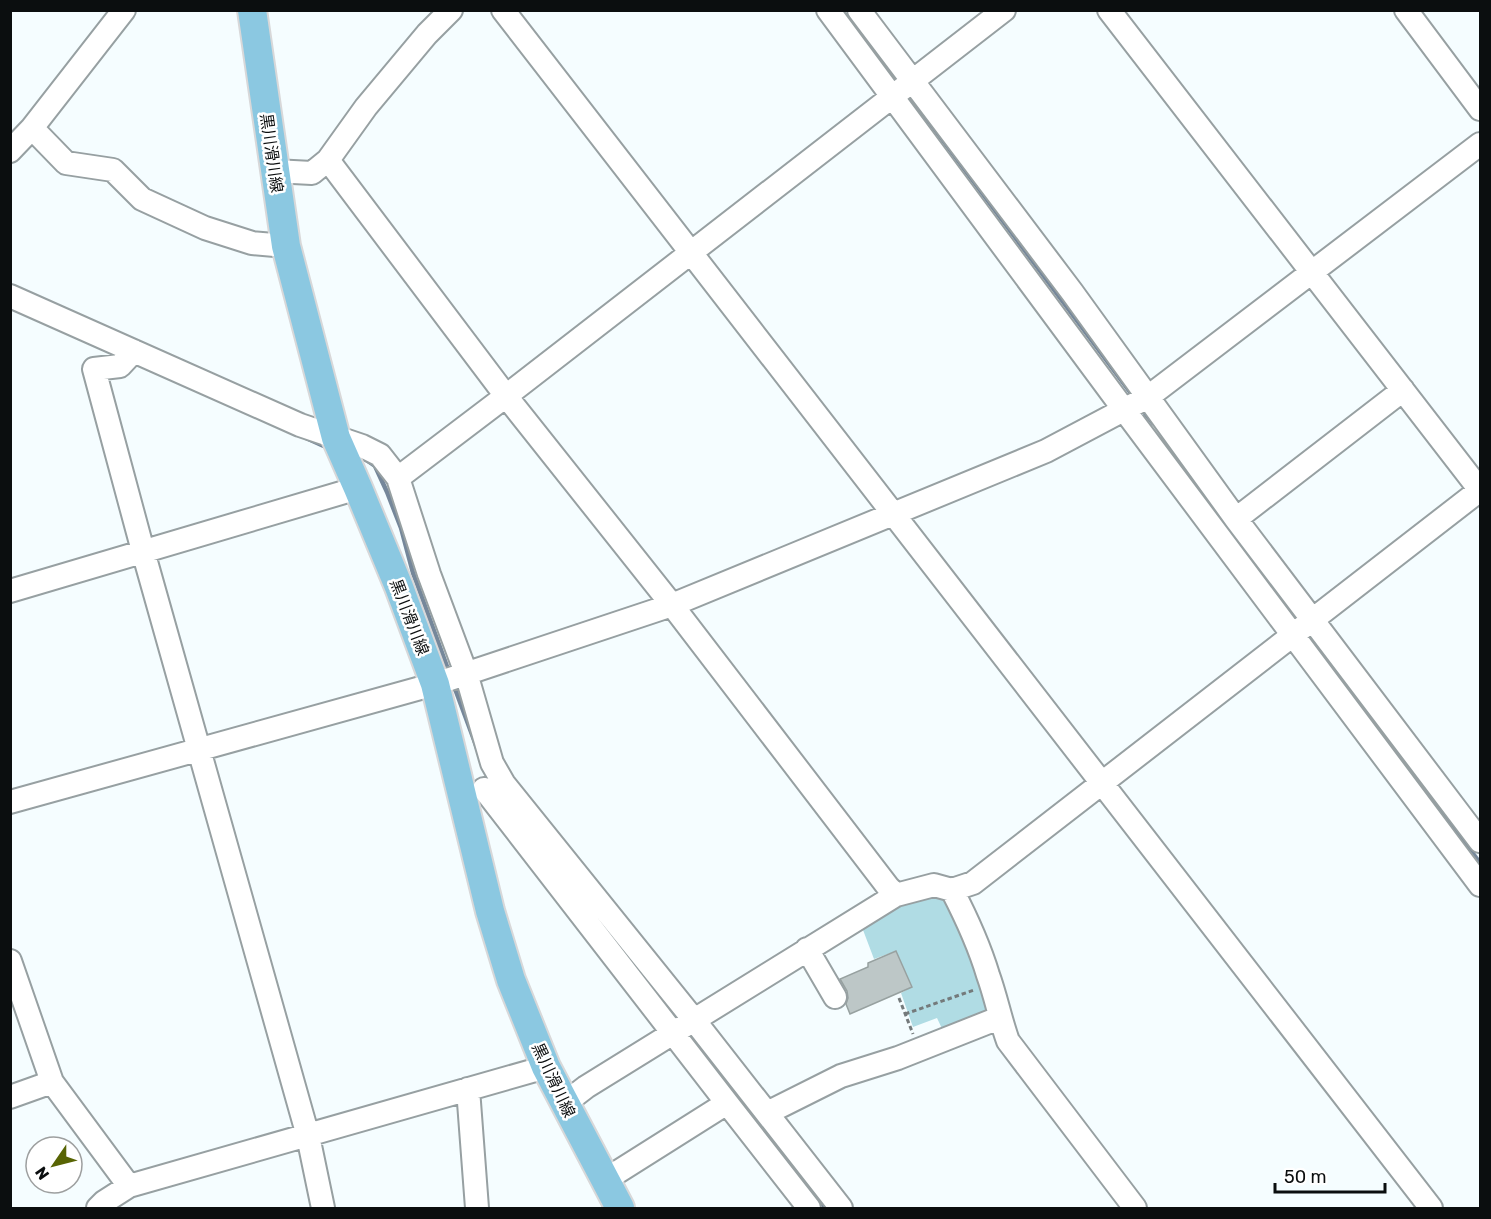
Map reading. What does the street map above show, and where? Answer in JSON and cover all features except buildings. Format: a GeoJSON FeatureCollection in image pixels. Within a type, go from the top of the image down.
{"type":"FeatureCollection","features":[{"type":"Feature","properties":{"kind":"main road","name":"黒川滑川線"},"geometry":{"type":"LineString","coordinates":[[250,12],[286,246],[336,438],[399,587],[435,684],[490,911],[511,980],[546,1067],[620,1209]]}},
{"type":"Feature","properties":{"kind":"street"},"geometry":{"type":"LineString","coordinates":[[10,151],[32,128],[124,10]]}},
{"type":"Feature","properties":{"kind":"street"},"geometry":{"type":"LineString","coordinates":[[274,171],[312,173],[328,160],[366,107],[427,34],[451,10]]}},
{"type":"Feature","properties":{"kind":"street"},"geometry":{"type":"LineString","coordinates":[[503,10],[1431,1209]]}},
{"type":"Feature","properties":{"kind":"street"},"geometry":{"type":"LineString","coordinates":[[828,10],[892,97],[1134,405],[1294,635],[1480,885]]}},
{"type":"Feature","properties":{"kind":"street"},"geometry":{"type":"LineString","coordinates":[[859,10],[1072,292],[1134,405],[1236,519],[1480,841]]}},
{"type":"Feature","properties":{"kind":"street"},"geometry":{"type":"LineString","coordinates":[[398,478],[1004,10]]}},
{"type":"Feature","properties":{"kind":"street"},"geometry":{"type":"LineString","coordinates":[[564,1104],[586,1087],[896,895],[934,885],[952,890],[973,883],[1480,490],[1109,10]]}},
{"type":"Feature","properties":{"kind":"street"},"geometry":{"type":"LineString","coordinates":[[1406,10],[1480,109]]}},
{"type":"Feature","properties":{"kind":"street"},"geometry":{"type":"LineString","coordinates":[[32,128],[66,164],[113,170],[142,200],[205,228],[252,243],[286,246]]}},
{"type":"Feature","properties":{"kind":"street"},"geometry":{"type":"LineString","coordinates":[[10,802],[435,684],[672,605],[1046,451],[1134,405],[1480,144]]}},
{"type":"Feature","properties":{"kind":"street"},"geometry":{"type":"LineString","coordinates":[[328,160],[506,396],[672,605],[888,888],[896,895]]}},
{"type":"Feature","properties":{"kind":"street"},"geometry":{"type":"LineString","coordinates":[[10,296],[300,425],[362,446],[380,456],[398,478],[429,574],[466,673],[492,763],[504,784],[694,1020],[841,1209]]}},
{"type":"Feature","properties":{"kind":"street"},"geometry":{"type":"LineString","coordinates":[[134,351],[120,366],[94,369],[308,1136],[323,1209]]}},
{"type":"Feature","properties":{"kind":"street"},"geometry":{"type":"LineString","coordinates":[[1236,519],[1402,390]]}},
{"type":"Feature","properties":{"kind":"street"},"geometry":{"type":"LineString","coordinates":[[10,591],[358,488]]}},
{"type":"Feature","properties":{"kind":"street"},"geometry":{"type":"LineString","coordinates":[[484,789],[809,1209]]}},
{"type":"Feature","properties":{"kind":"street"},"geometry":{"type":"LineString","coordinates":[[952,890],[972,930],[988,973],[999,1018],[1008,1041],[1136,1209]]}},
{"type":"Feature","properties":{"kind":"street"},"geometry":{"type":"LineString","coordinates":[[807,949],[835,997]]}},
{"type":"Feature","properties":{"kind":"street"},"geometry":{"type":"LineString","coordinates":[[10,962],[52,1082],[129,1186]]}},
{"type":"Feature","properties":{"kind":"street"},"geometry":{"type":"LineString","coordinates":[[767,1113],[841,1076],[919,1050],[999,1018]]}},
{"type":"Feature","properties":{"kind":"street"},"geometry":{"type":"LineString","coordinates":[[98,1209],[104,1202],[129,1186],[546,1067]]}},
{"type":"Feature","properties":{"kind":"street"},"geometry":{"type":"LineString","coordinates":[[10,1097],[52,1082]]}},
{"type":"Feature","properties":{"kind":"street"},"geometry":{"type":"LineString","coordinates":[[468,1089],[477,1209]]}},
{"type":"Feature","properties":{"kind":"street"},"geometry":{"type":"LineString","coordinates":[[605,1180],[727,1103]]}},
{"type":"Feature","properties":{"kind":"path"},"geometry":{"type":"LineString","coordinates":[[905,1014],[980,988]]}},
{"type":"Feature","properties":{"kind":"path"},"geometry":{"type":"LineString","coordinates":[[898,998],[919,1050]]}},
{"type":"Feature","properties":{"kind":"shaded area"},"geometry":{"type":"Polygon","coordinates":[[[942,895],[980,971],[990,1014],[945,1035],[937,1018],[913,1027],[901,993],[912,987],[896,951],[874,959],[860,922],[897,902],[942,895]]]}},
{"type":"Feature","properties":{"kind":"waterway"},"geometry":{"type":"LineString","coordinates":[[907,92],[1133,396]]}},
{"type":"Feature","properties":{"kind":"waterway"},"geometry":{"type":"LineString","coordinates":[[1141,408],[1153,423]]}},
{"type":"Feature","properties":{"kind":"waterway"},"geometry":{"type":"LineString","coordinates":[[306,438],[328,448]]}},
{"type":"Feature","properties":{"kind":"waterway"},"geometry":{"type":"LineString","coordinates":[[365,459],[375,466],[387,492],[449,672]]}},
{"type":"Feature","properties":{"kind":"waterway"},"geometry":{"type":"LineString","coordinates":[[454,686],[477,748]]}},
{"type":"Feature","properties":{"kind":"waterway"},"geometry":{"type":"LineString","coordinates":[[1385,735],[1480,863]]}},
{"type":"Feature","properties":{"kind":"waterway"},"geometry":{"type":"LineString","coordinates":[[776,1147],[826,1208]]}}]}
